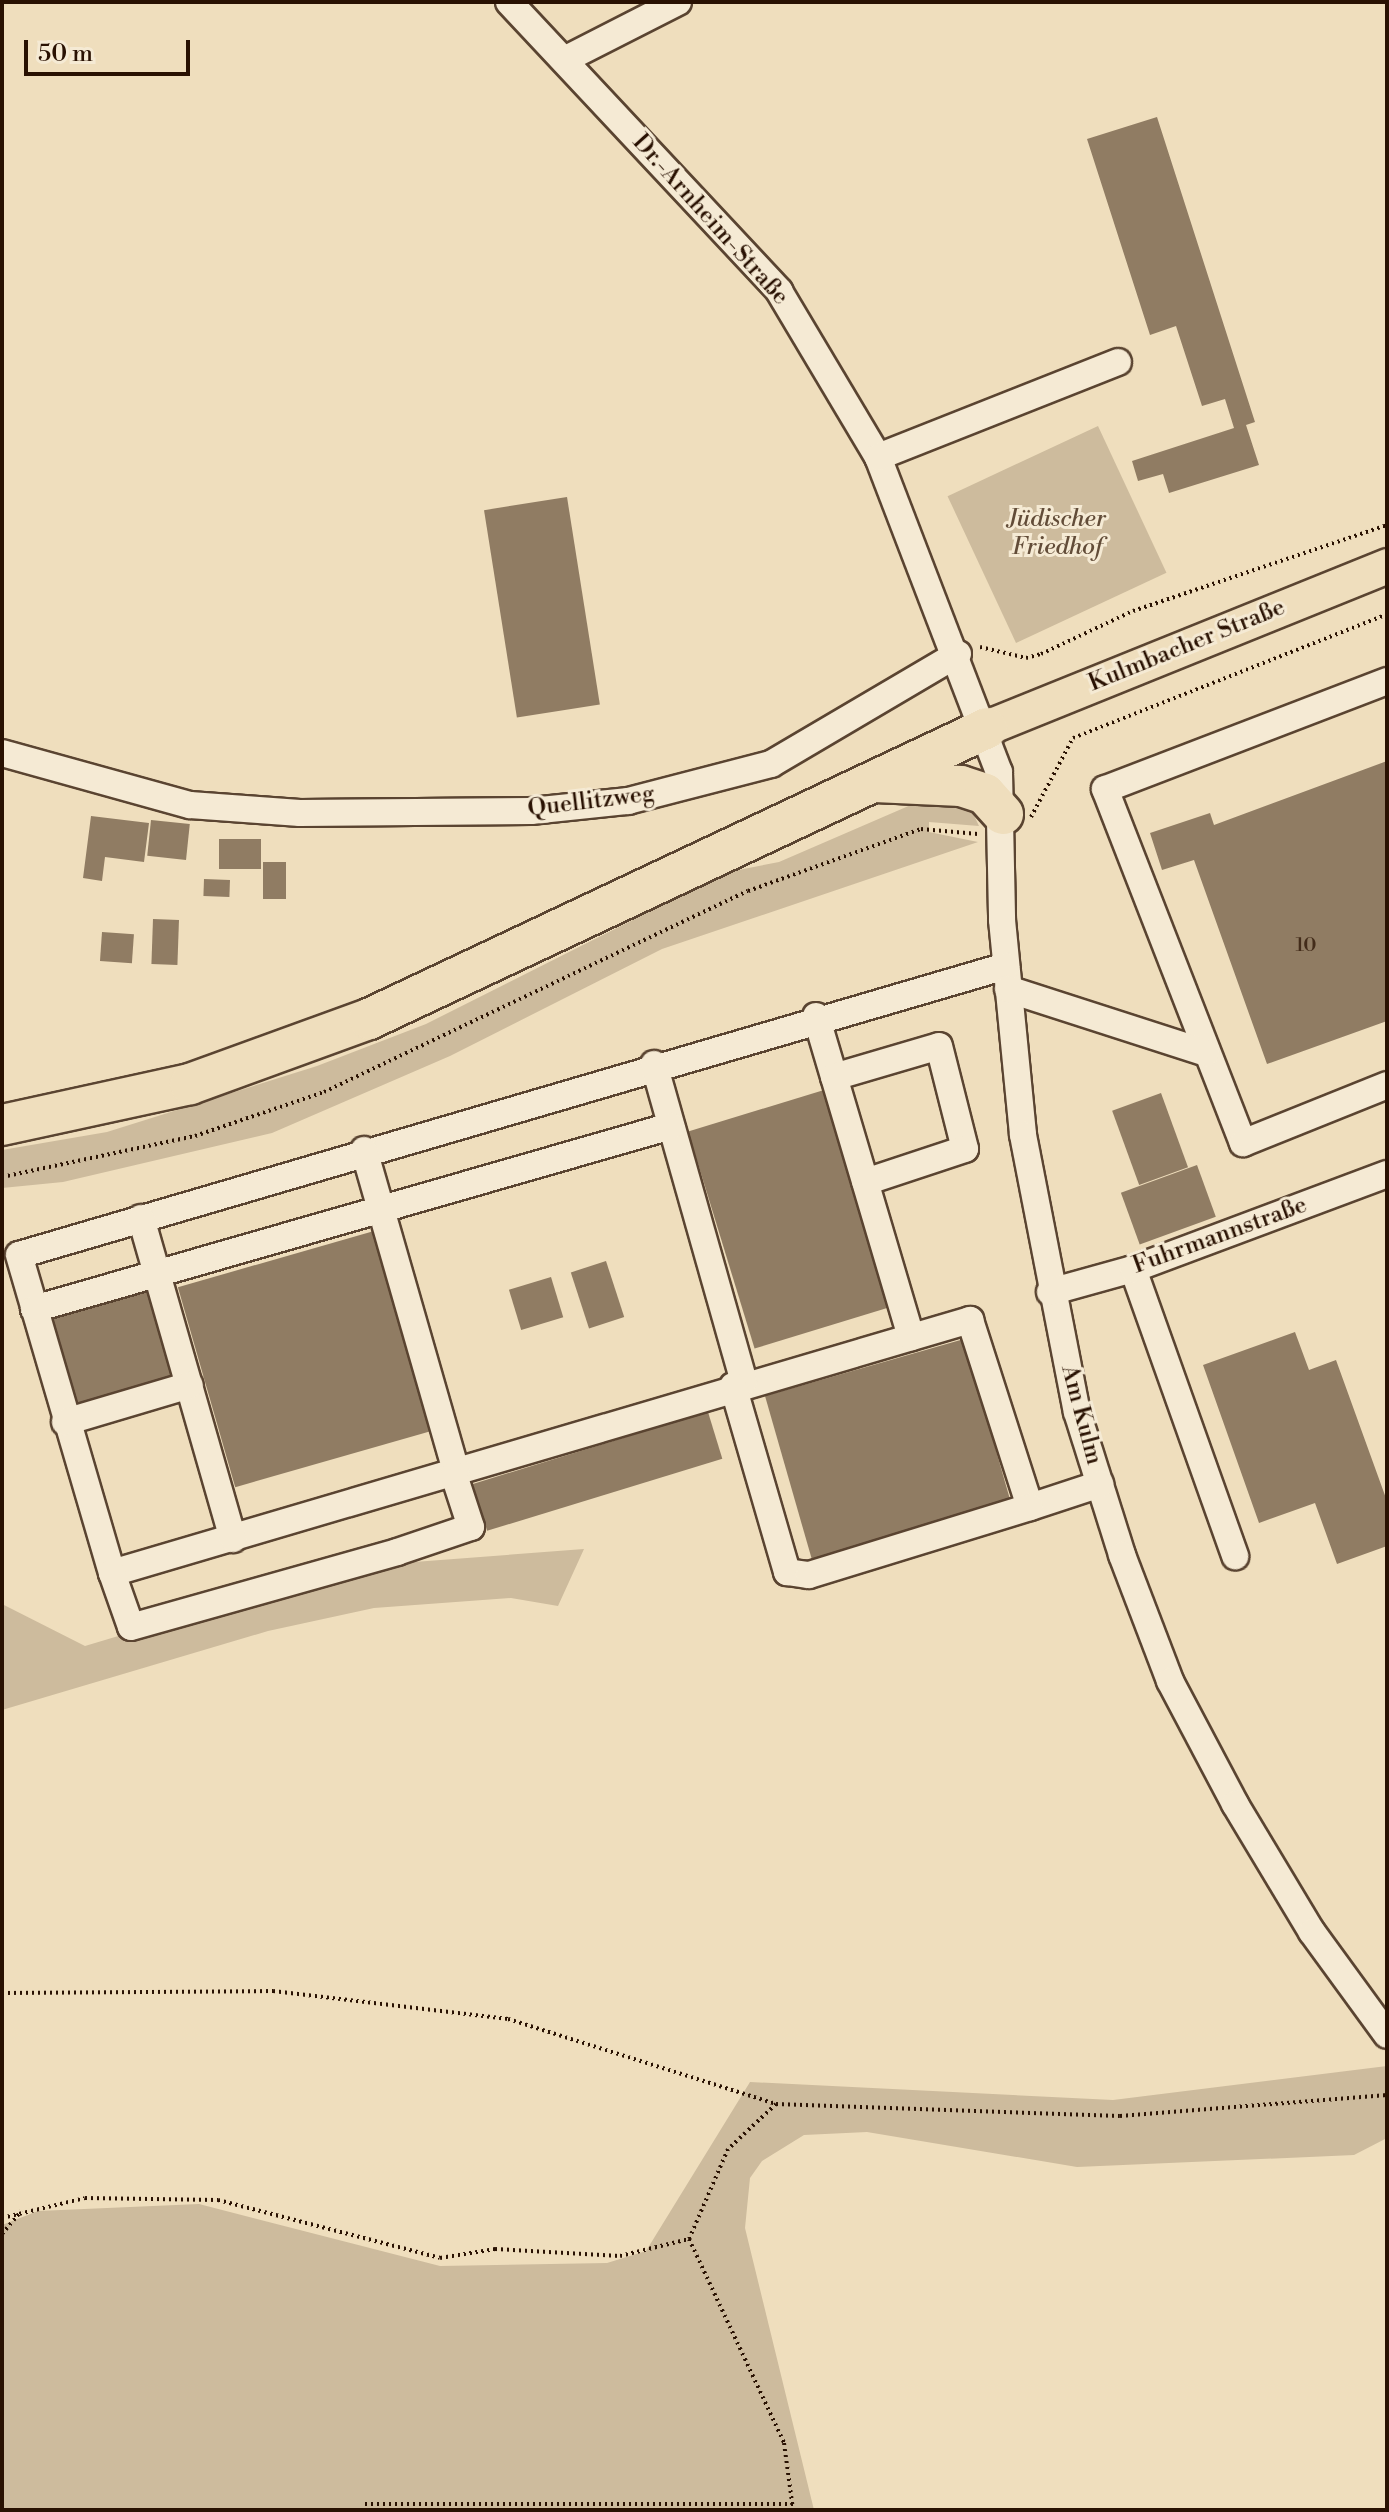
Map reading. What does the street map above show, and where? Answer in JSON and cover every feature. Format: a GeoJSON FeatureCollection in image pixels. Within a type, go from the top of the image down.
{"type":"FeatureCollection","features":[{"type":"Feature","properties":{"kind":"highway"},"geometry":{"type":"LineString","coordinates":[[2,1125],[190,1084],[369,1019],[863,782],[987,728]]}},
{"type":"Feature","properties":{"kind":"highway"},"geometry":{"type":"LineString","coordinates":[[863,782],[961,786],[985,794],[1003,825]]}},
{"type":"Feature","properties":{"kind":"main road","name":"Kulmbacher Straße"},"geometry":{"type":"LineString","coordinates":[[987,728],[1387,566]]}},
{"type":"Feature","properties":{"kind":"street","name":"Dr.-Arnheim-Straße"},"geometry":{"type":"LineString","coordinates":[[509,2],[779,291],[878,457],[987,728]]}},
{"type":"Feature","properties":{"kind":"street"},"geometry":{"type":"LineString","coordinates":[[564,60],[678,2]]}},
{"type":"Feature","properties":{"kind":"street"},"geometry":{"type":"LineString","coordinates":[[878,457],[1118,362]]}},
{"type":"Feature","properties":{"kind":"street","name":"Quellitzweg"},"geometry":{"type":"LineString","coordinates":[[2,753],[190,805],[300,813],[531,811],[628,801],[771,764],[958,654]]}},
{"type":"Feature","properties":{"kind":"street"},"geometry":{"type":"LineString","coordinates":[[1387,681],[1105,789],[1243,1143],[1387,1085]]}},
{"type":"Feature","properties":{"kind":"street","name":"Am Kulm"},"geometry":{"type":"LineString","coordinates":[[987,728],[1003,825],[1007,978],[1050,1292],[1100,1484],[1170,1681],[1312,1932],[1387,2035]]}},
{"type":"Feature","properties":{"kind":"street"},"geometry":{"type":"LineString","coordinates":[[364,1150],[471,1527],[397,1552],[131,1627],[65,1422],[19,1255],[364,1150],[816,1016],[1007,978],[1206,1053]]}},
{"type":"Feature","properties":{"kind":"street"},"geometry":{"type":"LineString","coordinates":[[816,1016],[911,1337]]}},
{"type":"Feature","properties":{"kind":"street"},"geometry":{"type":"LineString","coordinates":[[834,1077],[939,1046],[965,1149],[865,1182]]}},
{"type":"Feature","properties":{"kind":"street"},"geometry":{"type":"LineString","coordinates":[[654,1064],[787,1572],[809,1575],[1100,1484]]}},
{"type":"Feature","properties":{"kind":"street"},"geometry":{"type":"LineString","coordinates":[[34,1309],[671,1126]]}},
{"type":"Feature","properties":{"kind":"street","name":"Fuhrmannstraße"},"geometry":{"type":"LineString","coordinates":[[1050,1292],[1133,1269],[1387,1174]]}},
{"type":"Feature","properties":{"kind":"street"},"geometry":{"type":"LineString","coordinates":[[141,1218],[233,1539]]}},
{"type":"Feature","properties":{"kind":"street"},"geometry":{"type":"LineString","coordinates":[[1133,1269],[1235,1556]]}},
{"type":"Feature","properties":{"kind":"street"},"geometry":{"type":"LineString","coordinates":[[112,1573],[455,1474],[738,1384],[970,1320],[1030,1507]]}},
{"type":"Feature","properties":{"kind":"street"},"geometry":{"type":"LineString","coordinates":[[65,1422],[190,1385]]}},
{"type":"Feature","properties":{"kind":"path"},"geometry":{"type":"LineString","coordinates":[[958,654],[983,646],[1026,658],[1387,525]]}},
{"type":"Feature","properties":{"kind":"path"},"geometry":{"type":"LineString","coordinates":[[2,1177],[195,1136],[324,1092],[693,913],[863,847],[932,828],[1003,825],[1035,815],[1064,746],[1147,706],[1387,614]]}},
{"type":"Feature","properties":{"kind":"path"},"geometry":{"type":"LineString","coordinates":[[1144,699],[1147,706]]}},
{"type":"Feature","properties":{"kind":"path"},"geometry":{"type":"LineString","coordinates":[[2,1993],[273,1991],[508,2019],[776,2104],[1120,2116],[1387,2095]]}},
{"type":"Feature","properties":{"kind":"path"},"geometry":{"type":"LineString","coordinates":[[365,2504],[794,2507],[784,2443],[689,2239],[728,2149],[776,2104]]}},
{"type":"Feature","properties":{"kind":"path"},"geometry":{"type":"LineString","coordinates":[[2,2218],[21,2210],[85,2198],[218,2200],[440,2258],[495,2249],[620,2256],[689,2239]]}},
{"type":"Feature","properties":{"kind":"path"},"geometry":{"type":"LineString","coordinates":[[2,2234],[21,2210]]}},
{"type":"Feature","properties":{"kind":"green space","name":"Jüdischer Friedhof"},"geometry":{"type":"Polygon","coordinates":[[[1098,426],[1166,573],[1016,643],[948,496],[1098,426]]]}},
{"type":"Feature","properties":{"kind":"green space"},"geometry":{"type":"Polygon","coordinates":[[[965,796],[979,826],[929,822],[929,832],[978,842],[662,949],[450,1056],[272,1133],[63,1182],[2,1188],[2,1150],[107,1132],[317,1066],[426,1024],[728,872],[779,862],[927,798],[965,796]]]}},
{"type":"Feature","properties":{"kind":"green space"},"geometry":{"type":"Polygon","coordinates":[[[584,1549],[558,1606],[511,1598],[374,1608],[268,1631],[2,1710],[2,1604],[85,1646],[348,1567],[584,1549]]]}},
{"type":"Feature","properties":{"kind":"green space"},"geometry":{"type":"Polygon","coordinates":[[[1387,2066],[1387,2138],[1354,2155],[1077,2167],[867,2132],[804,2135],[762,2161],[750,2178],[745,2228],[814,2510],[2,2510],[2,2225],[38,2211],[199,2204],[440,2266],[607,2263],[646,2251],[750,2082],[1113,2100],[1387,2066]]]}},
{"type":"Feature","properties":{"kind":"building"},"geometry":{"type":"Polygon","coordinates":[[[1157,117],[1255,422],[1246,425],[1259,465],[1169,493],[1163,474],[1138,481],[1132,461],[1234,428],[1225,399],[1202,406],[1176,326],[1150,335],[1087,139],[1157,117]]]}},
{"type":"Feature","properties":{"kind":"building"},"geometry":{"type":"Polygon","coordinates":[[[567,497],[600,704],[517,718],[484,510],[567,497]]]}},
{"type":"Feature","properties":{"kind":"building"},"geometry":{"type":"Polygon","coordinates":[[[1387,761],[1387,1021],[1267,1064],[1194,860],[1162,870],[1150,833],[1210,813],[1214,825],[1387,761]]]}},
{"type":"Feature","properties":{"kind":"building"},"geometry":{"type":"Polygon","coordinates":[[[91,816],[149,823],[144,862],[105,857],[102,881],[83,878],[91,816]]]}},
{"type":"Feature","properties":{"kind":"building"},"geometry":{"type":"Polygon","coordinates":[[[151,820],[190,824],[186,860],[147,856],[151,820]]]}},
{"type":"Feature","properties":{"kind":"building"},"geometry":{"type":"Polygon","coordinates":[[[219,839],[261,839],[261,869],[219,869],[219,839]]]}},
{"type":"Feature","properties":{"kind":"building"},"geometry":{"type":"Polygon","coordinates":[[[263,862],[286,862],[286,899],[263,899],[263,862]]]}},
{"type":"Feature","properties":{"kind":"building"},"geometry":{"type":"Polygon","coordinates":[[[204,879],[230,880],[229,897],[203,896],[204,879]]]}},
{"type":"Feature","properties":{"kind":"building"},"geometry":{"type":"Polygon","coordinates":[[[153,919],[179,920],[177,965],[151,964],[153,919]]]}},
{"type":"Feature","properties":{"kind":"building"},"geometry":{"type":"Polygon","coordinates":[[[102,932],[134,934],[132,963],[100,961],[102,932]]]}},
{"type":"Feature","properties":{"kind":"building"},"geometry":{"type":"Polygon","coordinates":[[[824,1090],[890,1307],[755,1349],[688,1132],[824,1090]]]}},
{"type":"Feature","properties":{"kind":"building"},"geometry":{"type":"Polygon","coordinates":[[[1161,1093],[1188,1167],[1139,1185],[1112,1111],[1161,1093]]]}},
{"type":"Feature","properties":{"kind":"building"},"geometry":{"type":"Polygon","coordinates":[[[1197,1165],[1216,1217],[1140,1244],[1121,1193],[1197,1165]]]}},
{"type":"Feature","properties":{"kind":"building"},"geometry":{"type":"Polygon","coordinates":[[[374,1231],[431,1431],[235,1487],[178,1287],[374,1231]]]}},
{"type":"Feature","properties":{"kind":"building"},"geometry":{"type":"Polygon","coordinates":[[[606,1261],[624,1317],[589,1329],[571,1272],[606,1261]]]}},
{"type":"Feature","properties":{"kind":"building"},"geometry":{"type":"Polygon","coordinates":[[[551,1277],[563,1317],[521,1330],[509,1290],[551,1277]]]}},
{"type":"Feature","properties":{"kind":"building"},"geometry":{"type":"Polygon","coordinates":[[[150,1291],[175,1379],[78,1407],[53,1319],[150,1291]]]}},
{"type":"Feature","properties":{"kind":"building"},"geometry":{"type":"Polygon","coordinates":[[[1295,1332],[1309,1370],[1336,1360],[1387,1501],[1387,1546],[1337,1564],[1315,1503],[1259,1523],[1203,1365],[1295,1332]]]}},
{"type":"Feature","properties":{"kind":"building"},"geometry":{"type":"Polygon","coordinates":[[[964,1339],[1012,1505],[813,1562],[765,1396],[964,1339]]]}},
{"type":"Feature","properties":{"kind":"building"},"geometry":{"type":"Polygon","coordinates":[[[708,1412],[722,1459],[487,1531],[473,1484],[708,1412]]]}}]}
